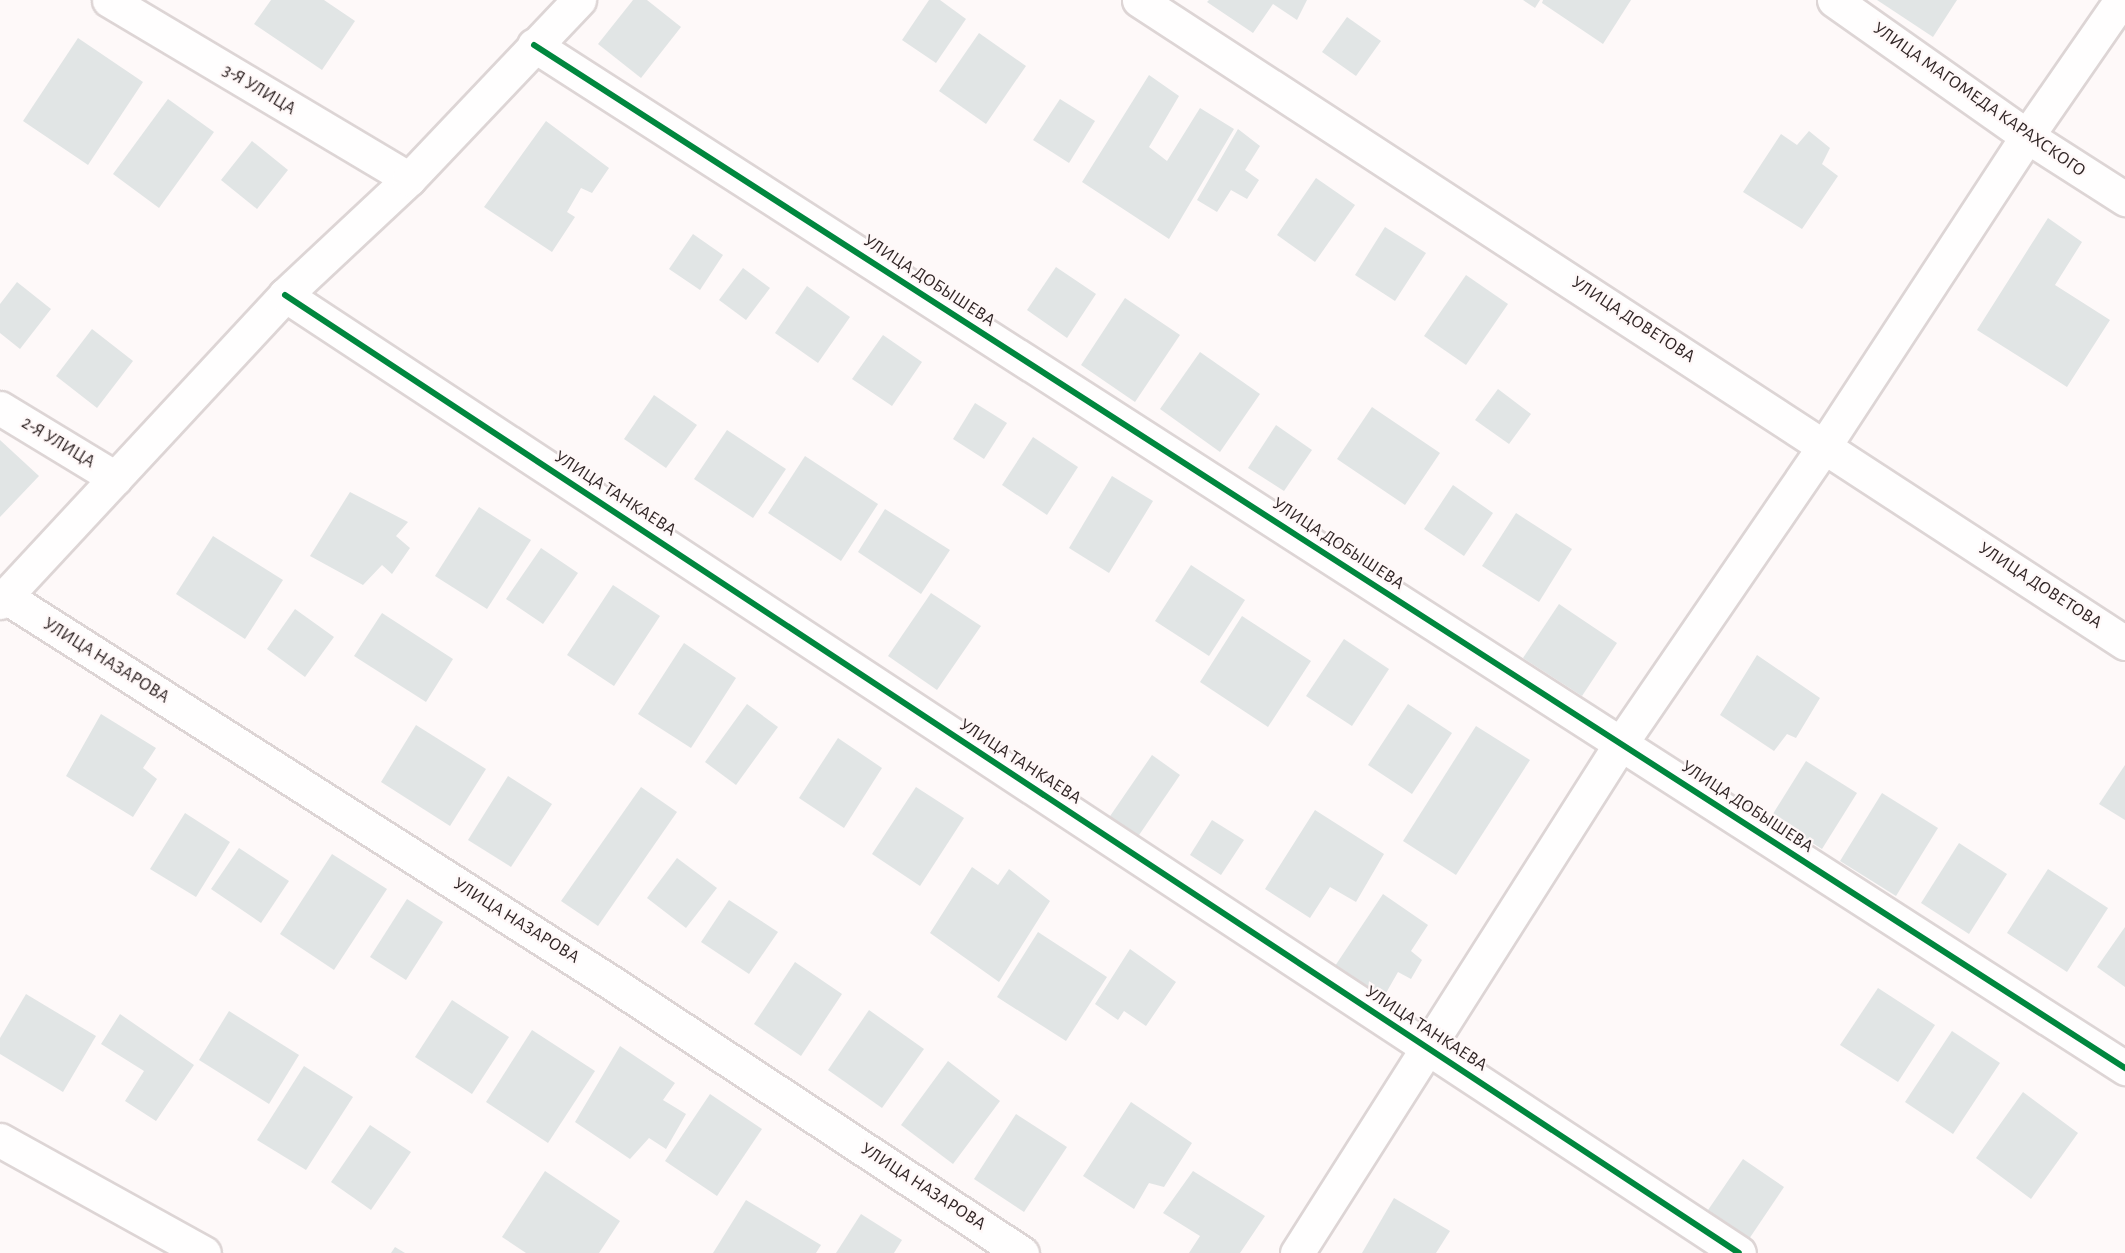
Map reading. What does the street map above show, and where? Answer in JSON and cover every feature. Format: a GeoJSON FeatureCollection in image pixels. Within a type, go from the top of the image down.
{"type":"FeatureCollection","features":[{"type":"Feature","properties":{"kind":"street","name":"3-Я УЛИЦА"},"geometry":{"type":"LineString","coordinates":[[109,0],[409,179]]}},
{"type":"Feature","properties":{"kind":"street"},"geometry":{"type":"LineString","coordinates":[[3,599],[285,295],[409,179],[579,0]]}},
{"type":"Feature","properties":{"kind":"street","name":"УЛИЦА ДОВЕТОВА"},"geometry":{"type":"LineString","coordinates":[[1140,0],[1825,445],[2125,643]]}},
{"type":"Feature","properties":{"kind":"street","name":"УЛИЦА МАГОМЕДА КАРАХСКОГО"},"geometry":{"type":"LineString","coordinates":[[1834,0],[2027,136],[2125,199]]}},
{"type":"Feature","properties":{"kind":"street"},"geometry":{"type":"LineString","coordinates":[[1297,1253],[1621,743],[1825,445],[2027,136],[2121,0]]}},
{"type":"Feature","properties":{"kind":"street","name":"УЛИЦА ДОБЫШЕВА"},"geometry":{"type":"LineString","coordinates":[[534,45],[2125,1068]]}},
{"type":"Feature","properties":{"kind":"street","name":"УЛИЦА ТАНКАЕВА"},"geometry":{"type":"LineString","coordinates":[[285,295],[1739,1253]]}},
{"type":"Feature","properties":{"kind":"street","name":"2-Я УЛИЦА"},"geometry":{"type":"LineString","coordinates":[[0,408],[116,478]]}},
{"type":"Feature","properties":{"kind":"street","name":"УЛИЦА НАЗАРОВА"},"geometry":{"type":"LineString","coordinates":[[3,599],[612,983],[1022,1253]]}},
{"type":"Feature","properties":{"kind":"street"},"geometry":{"type":"LineString","coordinates":[[0,1140],[204,1253]]}},
{"type":"Feature","properties":{"kind":"building"},"geometry":{"type":"Polygon","coordinates":[[[271,0],[324,0],[355,21],[322,70],[254,24],[271,0]]]}},
{"type":"Feature","properties":{"kind":"building"},"geometry":{"type":"Polygon","coordinates":[[[633,0],[647,0],[681,27],[641,78],[598,44],[633,0]]]}},
{"type":"Feature","properties":{"kind":"building"},"geometry":{"type":"Polygon","coordinates":[[[929,0],[940,0],[966,19],[936,63],[902,40],[929,0]]]}},
{"type":"Feature","properties":{"kind":"building"},"geometry":{"type":"Polygon","coordinates":[[[1209,0],[1307,0],[1297,20],[1273,4],[1253,33],[1207,2],[1209,0]]]}},
{"type":"Feature","properties":{"kind":"building"},"geometry":{"type":"Polygon","coordinates":[[[1523,0],[1540,0],[1535,8],[1523,0]]]}},
{"type":"Feature","properties":{"kind":"building"},"geometry":{"type":"Polygon","coordinates":[[[1543,0],[1631,0],[1603,44],[1542,3],[1543,0]]]}},
{"type":"Feature","properties":{"kind":"building"},"geometry":{"type":"Polygon","coordinates":[[[1877,0],[1957,0],[1933,37],[1877,0]]]}},
{"type":"Feature","properties":{"kind":"building"},"geometry":{"type":"Polygon","coordinates":[[[1347,17],[1381,41],[1356,76],[1322,52],[1347,17]]]}},
{"type":"Feature","properties":{"kind":"building"},"geometry":{"type":"Polygon","coordinates":[[[979,33],[1026,66],[986,124],[939,91],[979,33]]]}},
{"type":"Feature","properties":{"kind":"building"},"geometry":{"type":"Polygon","coordinates":[[[78,38],[143,82],[88,165],[23,121],[78,38]]]}},
{"type":"Feature","properties":{"kind":"building"},"geometry":{"type":"Polygon","coordinates":[[[1149,75],[1179,96],[1149,147],[1167,161],[1200,108],[1234,129],[1169,239],[1082,182],[1149,75]]]}},
{"type":"Feature","properties":{"kind":"building"},"geometry":{"type":"Polygon","coordinates":[[[168,99],[214,132],[159,208],[113,174],[168,99]]]}},
{"type":"Feature","properties":{"kind":"building"},"geometry":{"type":"Polygon","coordinates":[[[1060,99],[1095,121],[1069,163],[1033,140],[1060,99]]]}},
{"type":"Feature","properties":{"kind":"building"},"geometry":{"type":"Polygon","coordinates":[[[546,121],[609,168],[592,193],[581,188],[567,212],[575,217],[552,252],[484,207],[546,121]]]}},
{"type":"Feature","properties":{"kind":"building"},"geometry":{"type":"Polygon","coordinates":[[[1238,129],[1260,146],[1245,170],[1259,180],[1247,199],[1231,190],[1217,212],[1197,200],[1238,129]]]}},
{"type":"Feature","properties":{"kind":"building"},"geometry":{"type":"Polygon","coordinates":[[[1809,131],[1830,148],[1822,164],[1838,176],[1802,229],[1743,192],[1781,134],[1797,145],[1809,131]]]}},
{"type":"Feature","properties":{"kind":"building"},"geometry":{"type":"Polygon","coordinates":[[[252,141],[288,170],[257,209],[221,180],[252,141]]]}},
{"type":"Feature","properties":{"kind":"building"},"geometry":{"type":"Polygon","coordinates":[[[1316,178],[1355,205],[1315,262],[1277,235],[1316,178]]]}},
{"type":"Feature","properties":{"kind":"building"},"geometry":{"type":"Polygon","coordinates":[[[2048,218],[2082,242],[2055,285],[2110,320],[2067,387],[1977,330],[2048,218]]]}},
{"type":"Feature","properties":{"kind":"building"},"geometry":{"type":"Polygon","coordinates":[[[1385,227],[1426,253],[1395,301],[1355,275],[1385,227]]]}},
{"type":"Feature","properties":{"kind":"building"},"geometry":{"type":"Polygon","coordinates":[[[693,234],[723,255],[700,290],[669,269],[693,234]]]}},
{"type":"Feature","properties":{"kind":"building"},"geometry":{"type":"Polygon","coordinates":[[[1056,267],[1096,294],[1067,338],[1027,310],[1056,267]]]}},
{"type":"Feature","properties":{"kind":"building"},"geometry":{"type":"Polygon","coordinates":[[[743,268],[770,288],[746,320],[719,300],[743,268]]]}},
{"type":"Feature","properties":{"kind":"building"},"geometry":{"type":"Polygon","coordinates":[[[1466,275],[1508,304],[1466,365],[1424,336],[1466,275]]]}},
{"type":"Feature","properties":{"kind":"building"},"geometry":{"type":"Polygon","coordinates":[[[17,282],[51,309],[20,349],[0,333],[0,304],[17,282]]]}},
{"type":"Feature","properties":{"kind":"building"},"geometry":{"type":"Polygon","coordinates":[[[807,286],[850,317],[818,363],[775,333],[807,286]]]}},
{"type":"Feature","properties":{"kind":"building"},"geometry":{"type":"Polygon","coordinates":[[[1125,298],[1180,335],[1135,402],[1081,365],[1125,298]]]}},
{"type":"Feature","properties":{"kind":"building"},"geometry":{"type":"Polygon","coordinates":[[[92,329],[133,361],[97,408],[56,376],[92,329]]]}},
{"type":"Feature","properties":{"kind":"building"},"geometry":{"type":"Polygon","coordinates":[[[883,335],[922,362],[892,406],[852,379],[883,335]]]}},
{"type":"Feature","properties":{"kind":"building"},"geometry":{"type":"Polygon","coordinates":[[[1200,352],[1260,394],[1220,452],[1160,409],[1200,352]]]}},
{"type":"Feature","properties":{"kind":"building"},"geometry":{"type":"Polygon","coordinates":[[[1498,389],[1531,414],[1509,444],[1475,420],[1498,389]]]}},
{"type":"Feature","properties":{"kind":"building"},"geometry":{"type":"Polygon","coordinates":[[[654,395],[697,425],[666,468],[624,439],[654,395]]]}},
{"type":"Feature","properties":{"kind":"building"},"geometry":{"type":"Polygon","coordinates":[[[975,403],[1007,423],[984,459],[953,439],[975,403]]]}},
{"type":"Feature","properties":{"kind":"building"},"geometry":{"type":"Polygon","coordinates":[[[1372,407],[1440,453],[1405,505],[1337,459],[1372,407]]]}},
{"type":"Feature","properties":{"kind":"building"},"geometry":{"type":"Polygon","coordinates":[[[1276,425],[1312,450],[1284,491],[1248,468],[1276,425]]]}},
{"type":"Feature","properties":{"kind":"building"},"geometry":{"type":"Polygon","coordinates":[[[727,430],[786,469],[753,518],[694,479],[727,430]]]}},
{"type":"Feature","properties":{"kind":"building"},"geometry":{"type":"Polygon","coordinates":[[[1033,437],[1078,467],[1047,515],[1002,485],[1033,437]]]}},
{"type":"Feature","properties":{"kind":"building"},"geometry":{"type":"Polygon","coordinates":[[[0,440],[39,476],[0,517],[0,440]]]}},
{"type":"Feature","properties":{"kind":"building"},"geometry":{"type":"Polygon","coordinates":[[[805,456],[878,504],[841,561],[768,513],[805,456]]]}},
{"type":"Feature","properties":{"kind":"building"},"geometry":{"type":"Polygon","coordinates":[[[1112,476],[1153,501],[1109,573],[1069,548],[1112,476]]]}},
{"type":"Feature","properties":{"kind":"building"},"geometry":{"type":"Polygon","coordinates":[[[1453,485],[1493,513],[1464,556],[1424,529],[1453,485]]]}},
{"type":"Feature","properties":{"kind":"building"},"geometry":{"type":"Polygon","coordinates":[[[350,492],[408,522],[396,536],[410,548],[392,574],[382,565],[363,585],[310,556],[350,492]]]}},
{"type":"Feature","properties":{"kind":"building"},"geometry":{"type":"Polygon","coordinates":[[[479,507],[531,540],[487,609],[435,576],[479,507]]]}},
{"type":"Feature","properties":{"kind":"building"},"geometry":{"type":"Polygon","coordinates":[[[885,509],[950,550],[921,594],[858,552],[885,509]]]}},
{"type":"Feature","properties":{"kind":"building"},"geometry":{"type":"Polygon","coordinates":[[[1516,513],[1572,549],[1539,602],[1482,566],[1516,513]]]}},
{"type":"Feature","properties":{"kind":"building"},"geometry":{"type":"Polygon","coordinates":[[[213,536],[283,580],[245,639],[176,594],[213,536]]]}},
{"type":"Feature","properties":{"kind":"building"},"geometry":{"type":"Polygon","coordinates":[[[541,548],[578,573],[543,624],[506,599],[541,548]]]}},
{"type":"Feature","properties":{"kind":"building"},"geometry":{"type":"Polygon","coordinates":[[[1191,565],[1245,600],[1209,656],[1155,621],[1191,565]]]}},
{"type":"Feature","properties":{"kind":"building"},"geometry":{"type":"Polygon","coordinates":[[[613,585],[660,616],[614,686],[567,655],[613,585]]]}},
{"type":"Feature","properties":{"kind":"building"},"geometry":{"type":"Polygon","coordinates":[[[931,593],[981,626],[937,690],[888,656],[931,593]]]}},
{"type":"Feature","properties":{"kind":"building"},"geometry":{"type":"Polygon","coordinates":[[[1559,604],[1617,643],[1582,696],[1523,658],[1559,604]]]}},
{"type":"Feature","properties":{"kind":"building"},"geometry":{"type":"Polygon","coordinates":[[[295,609],[334,637],[305,677],[267,649],[295,609]]]}},
{"type":"Feature","properties":{"kind":"building"},"geometry":{"type":"Polygon","coordinates":[[[382,613],[453,659],[426,702],[354,656],[382,613]]]}},
{"type":"Feature","properties":{"kind":"building"},"geometry":{"type":"Polygon","coordinates":[[[1242,616],[1311,661],[1268,727],[1200,682],[1242,616]]]}},
{"type":"Feature","properties":{"kind":"building"},"geometry":{"type":"Polygon","coordinates":[[[1344,639],[1389,669],[1352,726],[1306,696],[1344,639]]]}},
{"type":"Feature","properties":{"kind":"building"},"geometry":{"type":"Polygon","coordinates":[[[684,643],[736,678],[691,748],[638,714],[684,643]]]}},
{"type":"Feature","properties":{"kind":"building"},"geometry":{"type":"Polygon","coordinates":[[[1757,655],[1820,698],[1796,738],[1787,734],[1774,751],[1720,715],[1757,655]]]}},
{"type":"Feature","properties":{"kind":"building"},"geometry":{"type":"Polygon","coordinates":[[[747,704],[778,727],[736,785],[705,762],[747,704]]]}},
{"type":"Feature","properties":{"kind":"building"},"geometry":{"type":"Polygon","coordinates":[[[1408,704],[1452,733],[1412,794],[1368,765],[1408,704]]]}},
{"type":"Feature","properties":{"kind":"building"},"geometry":{"type":"Polygon","coordinates":[[[101,714],[156,748],[143,768],[157,779],[133,817],[66,776],[101,714]]]}},
{"type":"Feature","properties":{"kind":"building"},"geometry":{"type":"Polygon","coordinates":[[[416,725],[486,769],[450,826],[381,782],[416,725]]]}},
{"type":"Feature","properties":{"kind":"building"},"geometry":{"type":"Polygon","coordinates":[[[1476,726],[1530,760],[1456,875],[1403,841],[1476,726]]]}},
{"type":"Feature","properties":{"kind":"building"},"geometry":{"type":"Polygon","coordinates":[[[838,738],[882,768],[844,828],[799,798],[838,738]]]}},
{"type":"Feature","properties":{"kind":"building"},"geometry":{"type":"Polygon","coordinates":[[[1152,755],[1180,775],[1135,841],[1106,822],[1152,755]]]}},
{"type":"Feature","properties":{"kind":"building"},"geometry":{"type":"Polygon","coordinates":[[[1806,761],[1857,793],[1822,849],[1771,817],[1806,761]]]}},
{"type":"Feature","properties":{"kind":"building"},"geometry":{"type":"Polygon","coordinates":[[[2125,765],[2125,820],[2099,804],[2125,765]]]}},
{"type":"Feature","properties":{"kind":"building"},"geometry":{"type":"Polygon","coordinates":[[[508,776],[552,804],[511,867],[468,840],[508,776]]]}},
{"type":"Feature","properties":{"kind":"building"},"geometry":{"type":"Polygon","coordinates":[[[641,787],[677,812],[598,926],[561,901],[641,787]]]}},
{"type":"Feature","properties":{"kind":"building"},"geometry":{"type":"Polygon","coordinates":[[[916,787],[964,818],[920,886],[872,854],[916,787]]]}},
{"type":"Feature","properties":{"kind":"building"},"geometry":{"type":"Polygon","coordinates":[[[1882,793],[1938,828],[1896,896],[1840,861],[1882,793]]]}},
{"type":"Feature","properties":{"kind":"building"},"geometry":{"type":"Polygon","coordinates":[[[1315,810],[1384,854],[1356,902],[1330,887],[1310,918],[1265,889],[1315,810]]]}},
{"type":"Feature","properties":{"kind":"building"},"geometry":{"type":"Polygon","coordinates":[[[185,813],[230,842],[196,897],[150,869],[185,813]]]}},
{"type":"Feature","properties":{"kind":"building"},"geometry":{"type":"Polygon","coordinates":[[[1212,820],[1244,840],[1221,875],[1190,855],[1212,820]]]}},
{"type":"Feature","properties":{"kind":"building"},"geometry":{"type":"Polygon","coordinates":[[[1959,843],[2007,874],[1969,934],[1921,903],[1959,843]]]}},
{"type":"Feature","properties":{"kind":"building"},"geometry":{"type":"Polygon","coordinates":[[[239,848],[289,881],[261,923],[211,889],[239,848]]]}},
{"type":"Feature","properties":{"kind":"building"},"geometry":{"type":"Polygon","coordinates":[[[332,854],[387,889],[334,970],[280,934],[332,854]]]}},
{"type":"Feature","properties":{"kind":"building"},"geometry":{"type":"Polygon","coordinates":[[[677,858],[717,888],[686,928],[647,898],[677,858]]]}},
{"type":"Feature","properties":{"kind":"building"},"geometry":{"type":"Polygon","coordinates":[[[972,867],[998,885],[1009,869],[1050,901],[999,982],[930,933],[972,867]]]}},
{"type":"Feature","properties":{"kind":"building"},"geometry":{"type":"Polygon","coordinates":[[[2048,869],[2108,908],[2067,972],[2007,933],[2048,869]]]}},
{"type":"Feature","properties":{"kind":"building"},"geometry":{"type":"Polygon","coordinates":[[[1383,894],[1428,925],[1411,951],[1422,960],[1411,979],[1398,972],[1378,1007],[1329,975],[1383,894]]]}},
{"type":"Feature","properties":{"kind":"building"},"geometry":{"type":"Polygon","coordinates":[[[407,899],[443,922],[406,980],[370,957],[407,899]]]}},
{"type":"Feature","properties":{"kind":"building"},"geometry":{"type":"Polygon","coordinates":[[[729,900],[778,932],[749,974],[701,942],[729,900]]]}},
{"type":"Feature","properties":{"kind":"building"},"geometry":{"type":"Polygon","coordinates":[[[2125,927],[2125,987],[2097,967],[2125,927]]]}},
{"type":"Feature","properties":{"kind":"building"},"geometry":{"type":"Polygon","coordinates":[[[1038,932],[1107,977],[1066,1041],[997,997],[1038,932]]]}},
{"type":"Feature","properties":{"kind":"building"},"geometry":{"type":"Polygon","coordinates":[[[1130,949],[1176,982],[1146,1026],[1124,1011],[1118,1020],[1095,1004],[1130,949]]]}},
{"type":"Feature","properties":{"kind":"building"},"geometry":{"type":"Polygon","coordinates":[[[795,962],[842,994],[801,1056],[754,1024],[795,962]]]}},
{"type":"Feature","properties":{"kind":"building"},"geometry":{"type":"Polygon","coordinates":[[[1878,988],[1935,1025],[1898,1082],[1840,1045],[1878,988]]]}},
{"type":"Feature","properties":{"kind":"building"},"geometry":{"type":"Polygon","coordinates":[[[26,994],[96,1036],[63,1092],[0,1054],[0,1038],[26,994]]]}},
{"type":"Feature","properties":{"kind":"building"},"geometry":{"type":"Polygon","coordinates":[[[452,1000],[509,1037],[472,1094],[415,1057],[452,1000]]]}},
{"type":"Feature","properties":{"kind":"building"},"geometry":{"type":"Polygon","coordinates":[[[869,1010],[924,1049],[882,1108],[828,1070],[869,1010]]]}},
{"type":"Feature","properties":{"kind":"building"},"geometry":{"type":"Polygon","coordinates":[[[229,1011],[299,1055],[269,1104],[199,1060],[229,1011]]]}},
{"type":"Feature","properties":{"kind":"building"},"geometry":{"type":"Polygon","coordinates":[[[120,1014],[194,1065],[156,1121],[125,1101],[144,1071],[101,1044],[120,1014]]]}},
{"type":"Feature","properties":{"kind":"building"},"geometry":{"type":"Polygon","coordinates":[[[532,1030],[595,1071],[548,1143],[486,1102],[532,1030]]]}},
{"type":"Feature","properties":{"kind":"building"},"geometry":{"type":"Polygon","coordinates":[[[1952,1031],[2000,1063],[1953,1134],[1905,1102],[1952,1031]]]}},
{"type":"Feature","properties":{"kind":"building"},"geometry":{"type":"Polygon","coordinates":[[[620,1046],[675,1083],[663,1100],[686,1114],[666,1149],[649,1138],[630,1159],[575,1122],[620,1046]]]}},
{"type":"Feature","properties":{"kind":"building"},"geometry":{"type":"Polygon","coordinates":[[[948,1061],[1000,1101],[953,1164],[901,1125],[948,1061]]]}},
{"type":"Feature","properties":{"kind":"building"},"geometry":{"type":"Polygon","coordinates":[[[304,1066],[353,1097],[306,1170],[257,1140],[304,1066]]]}},
{"type":"Feature","properties":{"kind":"building"},"geometry":{"type":"Polygon","coordinates":[[[2023,1092],[2078,1133],[2031,1199],[1976,1158],[2023,1092]]]}},
{"type":"Feature","properties":{"kind":"building"},"geometry":{"type":"Polygon","coordinates":[[[710,1094],[762,1129],[717,1196],[665,1161],[710,1094]]]}},
{"type":"Feature","properties":{"kind":"building"},"geometry":{"type":"Polygon","coordinates":[[[1131,1102],[1192,1143],[1164,1187],[1149,1183],[1134,1209],[1083,1176],[1131,1102]]]}},
{"type":"Feature","properties":{"kind":"building"},"geometry":{"type":"Polygon","coordinates":[[[1016,1114],[1067,1147],[1024,1212],[974,1179],[1016,1114]]]}},
{"type":"Feature","properties":{"kind":"building"},"geometry":{"type":"Polygon","coordinates":[[[370,1125],[411,1152],[371,1210],[331,1182],[370,1125]]]}},
{"type":"Feature","properties":{"kind":"building"},"geometry":{"type":"Polygon","coordinates":[[[1743,1159],[1784,1187],[1749,1239],[1708,1210],[1743,1159]]]}},
{"type":"Feature","properties":{"kind":"building"},"geometry":{"type":"Polygon","coordinates":[[[545,1171],[620,1221],[599,1253],[526,1253],[502,1237],[545,1171]]]}},
{"type":"Feature","properties":{"kind":"building"},"geometry":{"type":"Polygon","coordinates":[[[1193,1171],[1265,1216],[1240,1253],[1189,1253],[1200,1236],[1163,1213],[1193,1171]]]}},
{"type":"Feature","properties":{"kind":"building"},"geometry":{"type":"Polygon","coordinates":[[[1394,1198],[1450,1231],[1436,1253],[1362,1253],[1394,1198]]]}},
{"type":"Feature","properties":{"kind":"building"},"geometry":{"type":"Polygon","coordinates":[[[746,1200],[821,1245],[816,1253],[713,1253],[746,1200]]]}},
{"type":"Feature","properties":{"kind":"building"},"geometry":{"type":"Polygon","coordinates":[[[861,1214],[902,1240],[894,1253],[836,1253],[861,1214]]]}},
{"type":"Feature","properties":{"kind":"building"},"geometry":{"type":"Polygon","coordinates":[[[395,1247],[405,1253],[391,1253],[395,1247]]]}},
{"type":"Feature","properties":{"kind":"cycle path"},"geometry":{"type":"LineString","coordinates":[[534,45],[2125,1068]]}},
{"type":"Feature","properties":{"kind":"cycle path"},"geometry":{"type":"LineString","coordinates":[[285,295],[1739,1253]]}}]}
